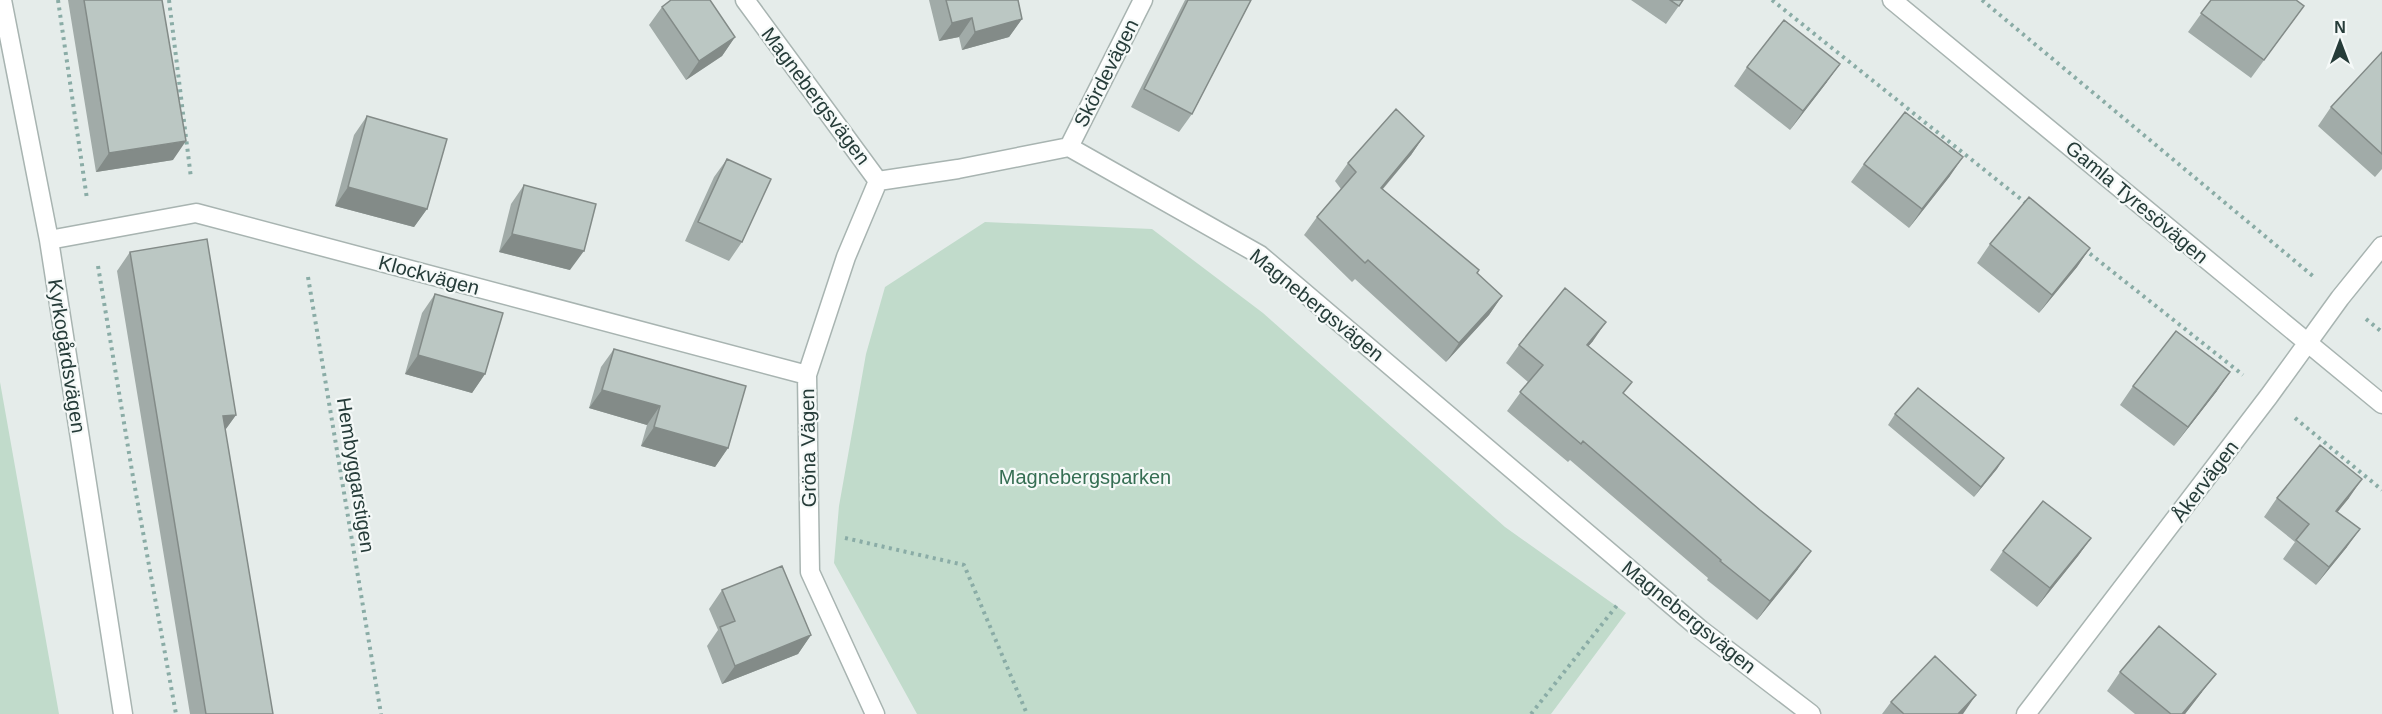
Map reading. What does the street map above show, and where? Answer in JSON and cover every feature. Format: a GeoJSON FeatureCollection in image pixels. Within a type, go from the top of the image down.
{"type":"FeatureCollection","features":[{"type":"Feature","properties":{"kind":"street","name":"Kyrkogårdsvägen"},"geometry":{"type":"LineString","coordinates":[[2,0],[49,240],[123,714]]}},
{"type":"Feature","properties":{"kind":"street","name":"Magnebergsvägen"},"geometry":{"type":"LineString","coordinates":[[745,0],[878,181],[958,169],[1070,147],[1260,255],[1701,630],[1811,714]]}},
{"type":"Feature","properties":{"kind":"street","name":"Skördevägen"},"geometry":{"type":"LineString","coordinates":[[1070,147],[1143,0]]}},
{"type":"Feature","properties":{"kind":"street","name":"Gamla Tyresövägen"},"geometry":{"type":"LineString","coordinates":[[1892,0],[2382,404]]}},
{"type":"Feature","properties":{"kind":"street","name":"Gröna Vägen"},"geometry":{"type":"LineString","coordinates":[[875,714],[810,572],[807,375],[846,257],[878,181]]}},
{"type":"Feature","properties":{"kind":"street","name":"Klockvägen"},"geometry":{"type":"LineString","coordinates":[[49,240],[196,213],[807,375]]}},
{"type":"Feature","properties":{"kind":"street","name":"Åkervägen"},"geometry":{"type":"LineString","coordinates":[[2026,714],[2269,396],[2340,298],[2382,246]]}},
{"type":"Feature","properties":{"kind":"path"},"geometry":{"type":"LineString","coordinates":[[58,0],[92,232],[176,714]]}},
{"type":"Feature","properties":{"kind":"path"},"geometry":{"type":"LineString","coordinates":[[169,0],[196,213]]}},
{"type":"Feature","properties":{"kind":"path"},"geometry":{"type":"LineString","coordinates":[[1772,0],[2035,210]]}},
{"type":"Feature","properties":{"kind":"path"},"geometry":{"type":"LineString","coordinates":[[1982,0],[2382,332]]}},
{"type":"Feature","properties":{"kind":"path","name":"Hembyggarstigen"},"geometry":{"type":"LineString","coordinates":[[302,241],[381,714]]}},
{"type":"Feature","properties":{"kind":"path"},"geometry":{"type":"LineString","coordinates":[[2082,248],[2269,396],[2382,490]]}},
{"type":"Feature","properties":{"kind":"path"},"geometry":{"type":"LineString","coordinates":[[809,530],[964,565],[1027,714]]}},
{"type":"Feature","properties":{"kind":"path"},"geometry":{"type":"LineString","coordinates":[[1531,714],[1639,577]]}},
{"type":"Feature","properties":{"kind":"green space","name":"Magnebergsparken"},"geometry":{"type":"Polygon","coordinates":[[[985,222],[1152,229],[1263,313],[1505,527],[1626,613],[1551,714],[917,714],[834,563],[839,506],[866,354],[885,287],[985,222]]]}},
{"type":"Feature","properties":{"kind":"green space"},"geometry":{"type":"Polygon","coordinates":[[[0,382],[59,714],[0,714],[0,382]]]}},
{"type":"Feature","properties":{"kind":"building"},"geometry":{"type":"Polygon","coordinates":[[[84,0],[162,0],[186,141],[109,153],[84,0]]]}},
{"type":"Feature","properties":{"kind":"building"},"geometry":{"type":"Polygon","coordinates":[[[671,0],[710,0],[735,37],[699,61],[662,7],[671,0]]]}},
{"type":"Feature","properties":{"kind":"building"},"geometry":{"type":"Polygon","coordinates":[[[946,0],[1018,0],[1022,19],[975,32],[972,18],[952,23],[946,0]]]}},
{"type":"Feature","properties":{"kind":"building"},"geometry":{"type":"Polygon","coordinates":[[[1188,0],[1251,0],[1192,114],[1144,89],[1188,0]]]}},
{"type":"Feature","properties":{"kind":"building"},"geometry":{"type":"Polygon","coordinates":[[[1670,0],[1683,0],[1679,6],[1670,0]]]}},
{"type":"Feature","properties":{"kind":"building"},"geometry":{"type":"Polygon","coordinates":[[[2211,0],[2296,0],[2304,6],[2264,60],[2201,13],[2211,0]]]}},
{"type":"Feature","properties":{"kind":"building"},"geometry":{"type":"Polygon","coordinates":[[[1784,20],[1840,64],[1803,111],[1747,67],[1784,20]]]}},
{"type":"Feature","properties":{"kind":"building"},"geometry":{"type":"Polygon","coordinates":[[[2382,52],[2382,154],[2331,107],[2382,52]]]}},
{"type":"Feature","properties":{"kind":"building"},"geometry":{"type":"Polygon","coordinates":[[[1396,109],[1424,136],[1381,188],[1479,270],[1477,273],[1502,296],[1459,343],[1368,260],[1365,263],[1317,217],[1356,172],[1348,163],[1396,109]]]}},
{"type":"Feature","properties":{"kind":"building"},"geometry":{"type":"Polygon","coordinates":[[[1905,112],[1963,157],[1922,209],[1864,164],[1905,112]]]}},
{"type":"Feature","properties":{"kind":"building"},"geometry":{"type":"Polygon","coordinates":[[[367,116],[447,139],[427,209],[348,187],[367,116]]]}},
{"type":"Feature","properties":{"kind":"building"},"geometry":{"type":"Polygon","coordinates":[[[727,159],[771,179],[742,242],[698,222],[727,159]]]}},
{"type":"Feature","properties":{"kind":"building"},"geometry":{"type":"Polygon","coordinates":[[[524,185],[596,204],[584,251],[512,234],[524,185]]]}},
{"type":"Feature","properties":{"kind":"building"},"geometry":{"type":"Polygon","coordinates":[[[2029,197],[2090,248],[2052,295],[1990,244],[2029,197]]]}},
{"type":"Feature","properties":{"kind":"building"},"geometry":{"type":"Polygon","coordinates":[[[207,239],[236,415],[223,416],[273,714],[206,714],[130,252],[207,239]]]}},
{"type":"Feature","properties":{"kind":"building"},"geometry":{"type":"Polygon","coordinates":[[[1565,288],[1606,322],[1587,345],[1632,382],[1623,393],[1811,551],[1770,601],[1720,561],[1583,441],[1581,444],[1520,392],[1543,365],[1519,345],[1565,288]]]}},
{"type":"Feature","properties":{"kind":"building"},"geometry":{"type":"Polygon","coordinates":[[[435,294],[503,313],[485,374],[418,355],[435,294]]]}},
{"type":"Feature","properties":{"kind":"building"},"geometry":{"type":"Polygon","coordinates":[[[2176,331],[2230,372],[2188,427],[2133,386],[2176,331]]]}},
{"type":"Feature","properties":{"kind":"building"},"geometry":{"type":"Polygon","coordinates":[[[614,349],[746,386],[728,448],[654,427],[660,406],[602,390],[614,349]]]}},
{"type":"Feature","properties":{"kind":"building"},"geometry":{"type":"Polygon","coordinates":[[[1918,388],[2004,458],[1981,487],[1895,414],[1918,388]]]}},
{"type":"Feature","properties":{"kind":"building"},"geometry":{"type":"Polygon","coordinates":[[[2320,445],[2362,479],[2336,511],[2360,529],[2329,567],[2296,540],[2309,524],[2277,498],[2320,445]]]}},
{"type":"Feature","properties":{"kind":"building"},"geometry":{"type":"Polygon","coordinates":[[[2043,501],[2091,538],[2050,588],[2003,551],[2043,501]]]}},
{"type":"Feature","properties":{"kind":"building"},"geometry":{"type":"Polygon","coordinates":[[[782,566],[811,635],[735,666],[720,627],[735,621],[722,590],[782,566]]]}},
{"type":"Feature","properties":{"kind":"building"},"geometry":{"type":"Polygon","coordinates":[[[2159,626],[2216,674],[2182,714],[2171,714],[2120,672],[2159,626]]]}},
{"type":"Feature","properties":{"kind":"building"},"geometry":{"type":"Polygon","coordinates":[[[1935,656],[1976,695],[1958,714],[1904,714],[1891,702],[1935,656]]]}}]}
